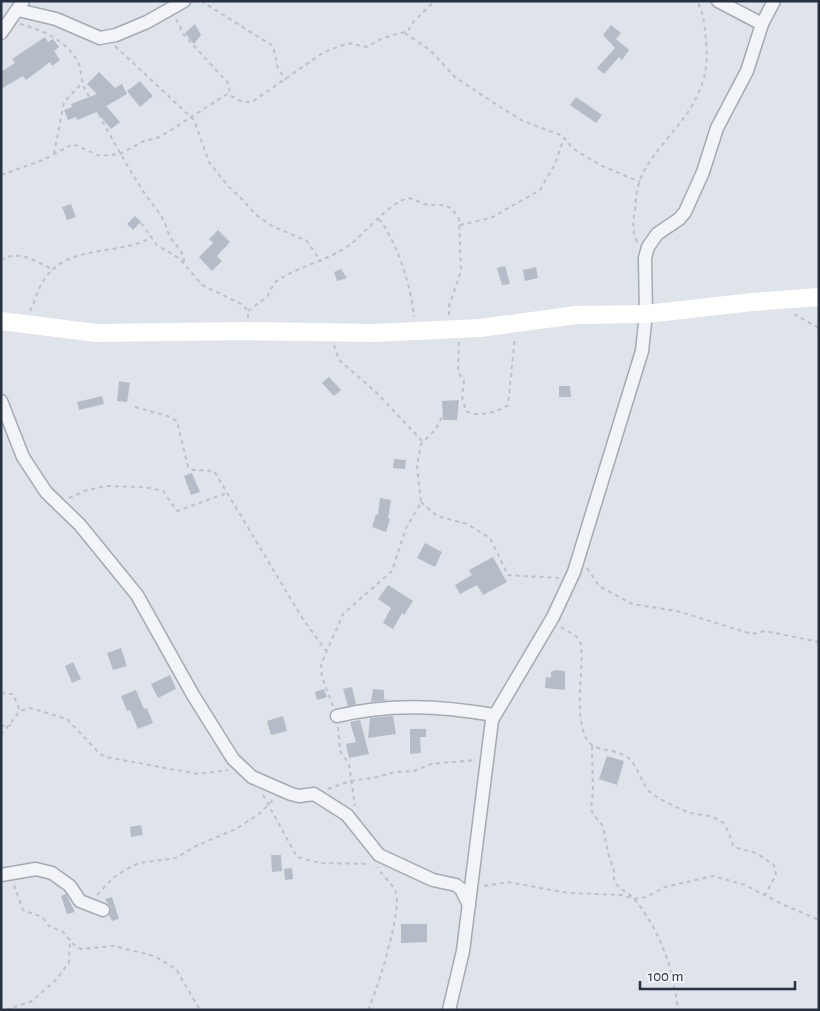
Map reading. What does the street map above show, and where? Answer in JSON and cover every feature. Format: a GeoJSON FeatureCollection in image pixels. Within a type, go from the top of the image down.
{"type":"FeatureCollection","features":[{"type":"Feature","properties":{"kind":"main road"},"geometry":{"type":"LineString","coordinates":[[1,321],[96,332],[246,330],[416,332],[452,330],[576,315],[646,314],[819,297]]}},
{"type":"Feature","properties":{"kind":"street"},"geometry":{"type":"LineString","coordinates":[[1,33],[20,6],[100,38],[116,35],[170,10],[184,1]]}},
{"type":"Feature","properties":{"kind":"street"},"geometry":{"type":"LineString","coordinates":[[718,1],[762,24]]}},
{"type":"Feature","properties":{"kind":"street"},"geometry":{"type":"LineString","coordinates":[[449,1010],[463,951],[486,759],[494,716],[550,622],[571,579],[580,555],[642,351],[646,314],[645,258],[652,239],[679,219],[685,212],[703,172],[717,128],[748,71],[762,24],[774,1]]}},
{"type":"Feature","properties":{"kind":"street"},"geometry":{"type":"LineString","coordinates":[[1,401],[23,457],[52,501],[80,525],[138,595],[193,695],[237,764],[252,777],[296,796],[314,794],[343,811],[379,855],[433,880],[456,885],[461,889],[470,905]]}},
{"type":"Feature","properties":{"kind":"street"},"geometry":{"type":"LineString","coordinates":[[338,716],[365,710],[428,706],[494,716]]}},
{"type":"Feature","properties":{"kind":"street"},"geometry":{"type":"LineString","coordinates":[[6,874],[36,869],[52,873],[70,886],[75,896],[83,903],[103,910]]}},
{"type":"Feature","properties":{"kind":"path"},"geometry":{"type":"LineString","coordinates":[[201,1],[273,46],[278,69],[286,80]]}},
{"type":"Feature","properties":{"kind":"path"},"geometry":{"type":"LineString","coordinates":[[1,175],[54,155],[73,144],[100,156],[120,154],[144,141],[160,137],[225,95],[230,94],[243,102],[252,102],[286,80],[314,57],[324,52],[349,43],[366,47],[383,38],[404,32],[435,1]]}},
{"type":"Feature","properties":{"kind":"path"},"geometry":{"type":"LineString","coordinates":[[645,258],[633,231],[640,182],[699,94],[705,74],[707,48],[702,13],[697,1]]}},
{"type":"Feature","properties":{"kind":"path"},"geometry":{"type":"LineString","coordinates":[[170,10],[184,35],[228,83],[230,94]]}},
{"type":"Feature","properties":{"kind":"path"},"geometry":{"type":"LineString","coordinates":[[10,22],[41,30],[58,41],[77,60],[83,82],[93,100],[99,119],[113,137],[120,154],[164,221],[170,237],[183,254],[184,263]]}},
{"type":"Feature","properties":{"kind":"path"},"geometry":{"type":"LineString","coordinates":[[404,32],[431,51],[455,77],[497,106],[523,121],[564,138],[572,148],[600,165],[617,170],[640,182]]}},
{"type":"Feature","properties":{"kind":"path"},"geometry":{"type":"LineString","coordinates":[[100,38],[126,55],[148,79],[162,89],[197,124],[209,162],[228,186],[242,198],[255,214],[272,226],[307,240],[321,262]]}},
{"type":"Feature","properties":{"kind":"path"},"geometry":{"type":"LineString","coordinates":[[54,155],[64,102],[83,82]]}},
{"type":"Feature","properties":{"kind":"path"},"geometry":{"type":"LineString","coordinates":[[460,225],[491,218],[540,190],[554,164],[564,138]]}},
{"type":"Feature","properties":{"kind":"path"},"geometry":{"type":"LineString","coordinates":[[246,330],[248,311],[267,297],[272,285],[280,279],[321,262],[350,244],[397,203],[408,198],[426,204],[436,203],[448,207],[458,215],[461,271],[449,306],[452,330],[459,344],[458,372],[464,382],[462,397],[464,407],[470,414],[503,409],[509,403],[516,322]]}},
{"type":"Feature","properties":{"kind":"path"},"geometry":{"type":"LineString","coordinates":[[379,219],[387,228],[409,286],[416,332]]}},
{"type":"Feature","properties":{"kind":"path"},"geometry":{"type":"LineString","coordinates":[[141,224],[162,250],[177,256],[202,285],[240,303],[248,311]]}},
{"type":"Feature","properties":{"kind":"path"},"geometry":{"type":"LineString","coordinates":[[23,324],[42,282],[69,259],[86,253],[141,244],[152,237]]}},
{"type":"Feature","properties":{"kind":"path"},"geometry":{"type":"LineString","coordinates":[[1,260],[9,256],[21,254],[54,270]]}},
{"type":"Feature","properties":{"kind":"path"},"geometry":{"type":"LineString","coordinates":[[770,301],[819,328]]}},
{"type":"Feature","properties":{"kind":"path"},"geometry":{"type":"LineString","coordinates":[[332,332],[334,351],[339,360],[377,393],[422,441]]}},
{"type":"Feature","properties":{"kind":"path"},"geometry":{"type":"LineString","coordinates":[[134,408],[168,416],[177,421],[188,467],[193,470],[214,471],[301,616],[326,650]]}},
{"type":"Feature","properties":{"kind":"path"},"geometry":{"type":"LineString","coordinates":[[355,826],[355,806],[349,764],[339,747],[338,716],[322,677],[322,664],[326,650],[343,614],[392,571],[404,535],[421,502],[417,466],[422,441],[430,436],[442,417]]}},
{"type":"Feature","properties":{"kind":"path"},"geometry":{"type":"LineString","coordinates":[[52,501],[65,499],[99,487],[145,487],[163,491],[177,511],[227,494]]}},
{"type":"Feature","properties":{"kind":"path"},"geometry":{"type":"LineString","coordinates":[[421,502],[437,516],[467,524],[490,538],[508,576],[571,579]]}},
{"type":"Feature","properties":{"kind":"path"},"geometry":{"type":"LineString","coordinates":[[580,555],[599,586],[632,604],[677,611],[752,634],[765,631],[819,642]]}},
{"type":"Feature","properties":{"kind":"path"},"geometry":{"type":"LineString","coordinates":[[550,622],[577,637],[581,644],[580,704],[584,733],[592,746],[592,812],[603,826],[615,883],[634,899],[658,933],[672,974],[678,1010]]}},
{"type":"Feature","properties":{"kind":"path"},"geometry":{"type":"LineString","coordinates":[[1,692],[13,694],[20,711]]}},
{"type":"Feature","properties":{"kind":"path"},"geometry":{"type":"LineString","coordinates":[[1,735],[11,725],[20,711],[30,708],[67,719],[100,754],[106,757],[198,774],[231,770]]}},
{"type":"Feature","properties":{"kind":"path"},"geometry":{"type":"LineString","coordinates":[[1,726],[11,725]]}},
{"type":"Feature","properties":{"kind":"path"},"geometry":{"type":"LineString","coordinates":[[592,746],[614,750],[630,759],[642,774],[648,789],[655,795],[690,813],[701,813],[720,820],[726,826],[734,847],[756,853],[774,865],[776,874],[765,895]]}},
{"type":"Feature","properties":{"kind":"path"},"geometry":{"type":"LineString","coordinates":[[314,794],[352,781],[395,772],[409,772],[431,764],[486,759]]}},
{"type":"Feature","properties":{"kind":"path"},"geometry":{"type":"LineString","coordinates":[[83,903],[90,896],[99,894],[113,878],[127,869],[139,863],[176,858],[196,846],[236,829],[259,814],[269,803],[276,799],[296,796]]}},
{"type":"Feature","properties":{"kind":"path"},"geometry":{"type":"LineString","coordinates":[[269,803],[289,846],[297,857],[320,863],[382,863]]}},
{"type":"Feature","properties":{"kind":"path"},"geometry":{"type":"LineString","coordinates":[[368,1010],[392,933],[397,904],[396,893],[384,879],[377,863]]}},
{"type":"Feature","properties":{"kind":"path"},"geometry":{"type":"LineString","coordinates":[[6,874],[23,910],[42,917],[49,926],[63,932],[74,945],[81,949],[117,947],[154,956],[173,967],[200,1010]]}},
{"type":"Feature","properties":{"kind":"path"},"geometry":{"type":"LineString","coordinates":[[472,888],[508,882],[568,893],[621,895],[634,899],[646,897],[665,886],[713,876],[745,884],[819,920]]}},
{"type":"Feature","properties":{"kind":"path"},"geometry":{"type":"LineString","coordinates":[[6,1010],[32,1001],[57,979],[69,962],[69,938]]}},
{"type":"Feature","properties":{"kind":"building"},"geometry":{"type":"Polygon","coordinates":[[[195,24],[201,35],[194,44],[185,33],[195,24]]]}},
{"type":"Feature","properties":{"kind":"building"},"geometry":{"type":"Polygon","coordinates":[[[611,25],[621,33],[616,39],[629,50],[622,60],[619,57],[604,74],[597,68],[615,48],[603,35],[611,25]]]}},
{"type":"Feature","properties":{"kind":"building"},"geometry":{"type":"Polygon","coordinates":[[[45,37],[48,42],[53,39],[59,47],[54,51],[60,60],[52,66],[50,62],[26,80],[23,76],[1,89],[1,72],[15,63],[12,59],[45,37]]]}},
{"type":"Feature","properties":{"kind":"building"},"geometry":{"type":"Polygon","coordinates":[[[99,72],[115,88],[122,84],[127,94],[106,106],[120,122],[111,129],[97,112],[77,120],[76,117],[68,120],[64,110],[72,107],[71,104],[97,94],[87,84],[99,72]]]}},
{"type":"Feature","properties":{"kind":"building"},"geometry":{"type":"Polygon","coordinates":[[[140,81],[153,96],[140,107],[127,91],[140,81]]]}},
{"type":"Feature","properties":{"kind":"building"},"geometry":{"type":"Polygon","coordinates":[[[576,97],[602,115],[596,123],[570,105],[576,97]]]}},
{"type":"Feature","properties":{"kind":"building"},"geometry":{"type":"Polygon","coordinates":[[[71,204],[76,217],[67,220],[62,207],[71,204]]]}},
{"type":"Feature","properties":{"kind":"building"},"geometry":{"type":"Polygon","coordinates":[[[135,216],[141,222],[133,230],[127,224],[135,216]]]}},
{"type":"Feature","properties":{"kind":"building"},"geometry":{"type":"Polygon","coordinates":[[[218,230],[230,242],[217,256],[222,261],[212,271],[199,257],[213,243],[209,239],[218,230]]]}},
{"type":"Feature","properties":{"kind":"building"},"geometry":{"type":"Polygon","coordinates":[[[505,266],[510,284],[502,285],[497,268],[505,266]]]}},
{"type":"Feature","properties":{"kind":"building"},"geometry":{"type":"Polygon","coordinates":[[[536,267],[538,278],[525,281],[523,270],[536,267]]]}},
{"type":"Feature","properties":{"kind":"building"},"geometry":{"type":"Polygon","coordinates":[[[341,269],[347,278],[337,281],[334,272],[341,269]]]}},
{"type":"Feature","properties":{"kind":"building"},"geometry":{"type":"Polygon","coordinates":[[[329,377],[341,390],[334,396],[322,383],[329,377]]]}},
{"type":"Feature","properties":{"kind":"building"},"geometry":{"type":"Polygon","coordinates":[[[119,381],[130,383],[127,402],[117,401],[119,381]]]}},
{"type":"Feature","properties":{"kind":"building"},"geometry":{"type":"Polygon","coordinates":[[[559,386],[570,386],[571,397],[559,397],[559,386]]]}},
{"type":"Feature","properties":{"kind":"building"},"geometry":{"type":"Polygon","coordinates":[[[102,396],[104,404],[79,410],[77,402],[102,396]]]}},
{"type":"Feature","properties":{"kind":"building"},"geometry":{"type":"Polygon","coordinates":[[[459,400],[457,420],[443,420],[442,401],[459,400]]]}},
{"type":"Feature","properties":{"kind":"building"},"geometry":{"type":"Polygon","coordinates":[[[394,459],[406,460],[405,469],[393,468],[394,459]]]}},
{"type":"Feature","properties":{"kind":"building"},"geometry":{"type":"Polygon","coordinates":[[[192,473],[200,492],[191,495],[184,476],[192,473]]]}},
{"type":"Feature","properties":{"kind":"building"},"geometry":{"type":"Polygon","coordinates":[[[380,498],[391,500],[388,518],[390,519],[386,532],[372,527],[376,514],[378,515],[380,498]]]}},
{"type":"Feature","properties":{"kind":"building"},"geometry":{"type":"Polygon","coordinates":[[[425,543],[442,552],[435,567],[417,558],[425,543]]]}},
{"type":"Feature","properties":{"kind":"building"},"geometry":{"type":"Polygon","coordinates":[[[493,557],[507,582],[483,595],[477,585],[460,594],[455,585],[472,575],[469,570],[493,557]]]}},
{"type":"Feature","properties":{"kind":"building"},"geometry":{"type":"Polygon","coordinates":[[[388,585],[413,601],[404,615],[402,613],[393,629],[383,623],[391,608],[378,599],[388,585]]]}},
{"type":"Feature","properties":{"kind":"building"},"geometry":{"type":"Polygon","coordinates":[[[121,648],[127,666],[113,670],[107,653],[121,648]]]}},
{"type":"Feature","properties":{"kind":"building"},"geometry":{"type":"Polygon","coordinates":[[[73,662],[81,679],[72,683],[65,666],[73,662]]]}},
{"type":"Feature","properties":{"kind":"building"},"geometry":{"type":"Polygon","coordinates":[[[555,670],[565,671],[565,690],[545,688],[546,677],[551,678],[551,672],[555,670]]]}},
{"type":"Feature","properties":{"kind":"building"},"geometry":{"type":"Polygon","coordinates":[[[170,675],[176,689],[158,698],[151,684],[170,675]]]}},
{"type":"Feature","properties":{"kind":"building"},"geometry":{"type":"Polygon","coordinates":[[[352,687],[356,704],[348,706],[343,689],[352,687]]]}},
{"type":"Feature","properties":{"kind":"building"},"geometry":{"type":"Polygon","coordinates":[[[324,689],[327,697],[317,700],[315,692],[324,689]]]}},
{"type":"Feature","properties":{"kind":"building"},"geometry":{"type":"Polygon","coordinates":[[[373,689],[384,690],[384,699],[389,700],[371,702],[373,689]]]}},
{"type":"Feature","properties":{"kind":"building"},"geometry":{"type":"Polygon","coordinates":[[[136,690],[144,709],[147,708],[153,723],[138,729],[130,710],[127,711],[121,696],[136,690]]]}},
{"type":"Feature","properties":{"kind":"building"},"geometry":{"type":"Polygon","coordinates":[[[283,716],[287,731],[271,735],[267,721],[283,716]]]}},
{"type":"Feature","properties":{"kind":"building"},"geometry":{"type":"Polygon","coordinates":[[[393,716],[396,734],[368,738],[370,718],[393,716]]]}},
{"type":"Feature","properties":{"kind":"building"},"geometry":{"type":"Polygon","coordinates":[[[360,720],[369,754],[349,758],[346,744],[356,742],[350,722],[360,720]]]}},
{"type":"Feature","properties":{"kind":"building"},"geometry":{"type":"Polygon","coordinates":[[[410,729],[426,729],[426,737],[420,737],[421,753],[410,754],[410,729]]]}},
{"type":"Feature","properties":{"kind":"building"},"geometry":{"type":"Polygon","coordinates":[[[607,756],[624,761],[617,785],[599,779],[607,756]]]}},
{"type":"Feature","properties":{"kind":"building"},"geometry":{"type":"Polygon","coordinates":[[[141,825],[143,835],[131,837],[130,827],[141,825]]]}},
{"type":"Feature","properties":{"kind":"building"},"geometry":{"type":"Polygon","coordinates":[[[271,855],[281,855],[282,871],[272,872],[271,855]]]}},
{"type":"Feature","properties":{"kind":"building"},"geometry":{"type":"Polygon","coordinates":[[[292,868],[293,879],[285,880],[284,869],[292,868]]]}},
{"type":"Feature","properties":{"kind":"building"},"geometry":{"type":"Polygon","coordinates":[[[66,894],[75,912],[67,914],[61,896],[66,894]]]}},
{"type":"Feature","properties":{"kind":"building"},"geometry":{"type":"Polygon","coordinates":[[[112,897],[119,919],[112,921],[109,915],[111,908],[105,899],[112,897]]]}},
{"type":"Feature","properties":{"kind":"building"},"geometry":{"type":"Polygon","coordinates":[[[401,924],[427,924],[427,942],[401,943],[401,924]]]}}]}
